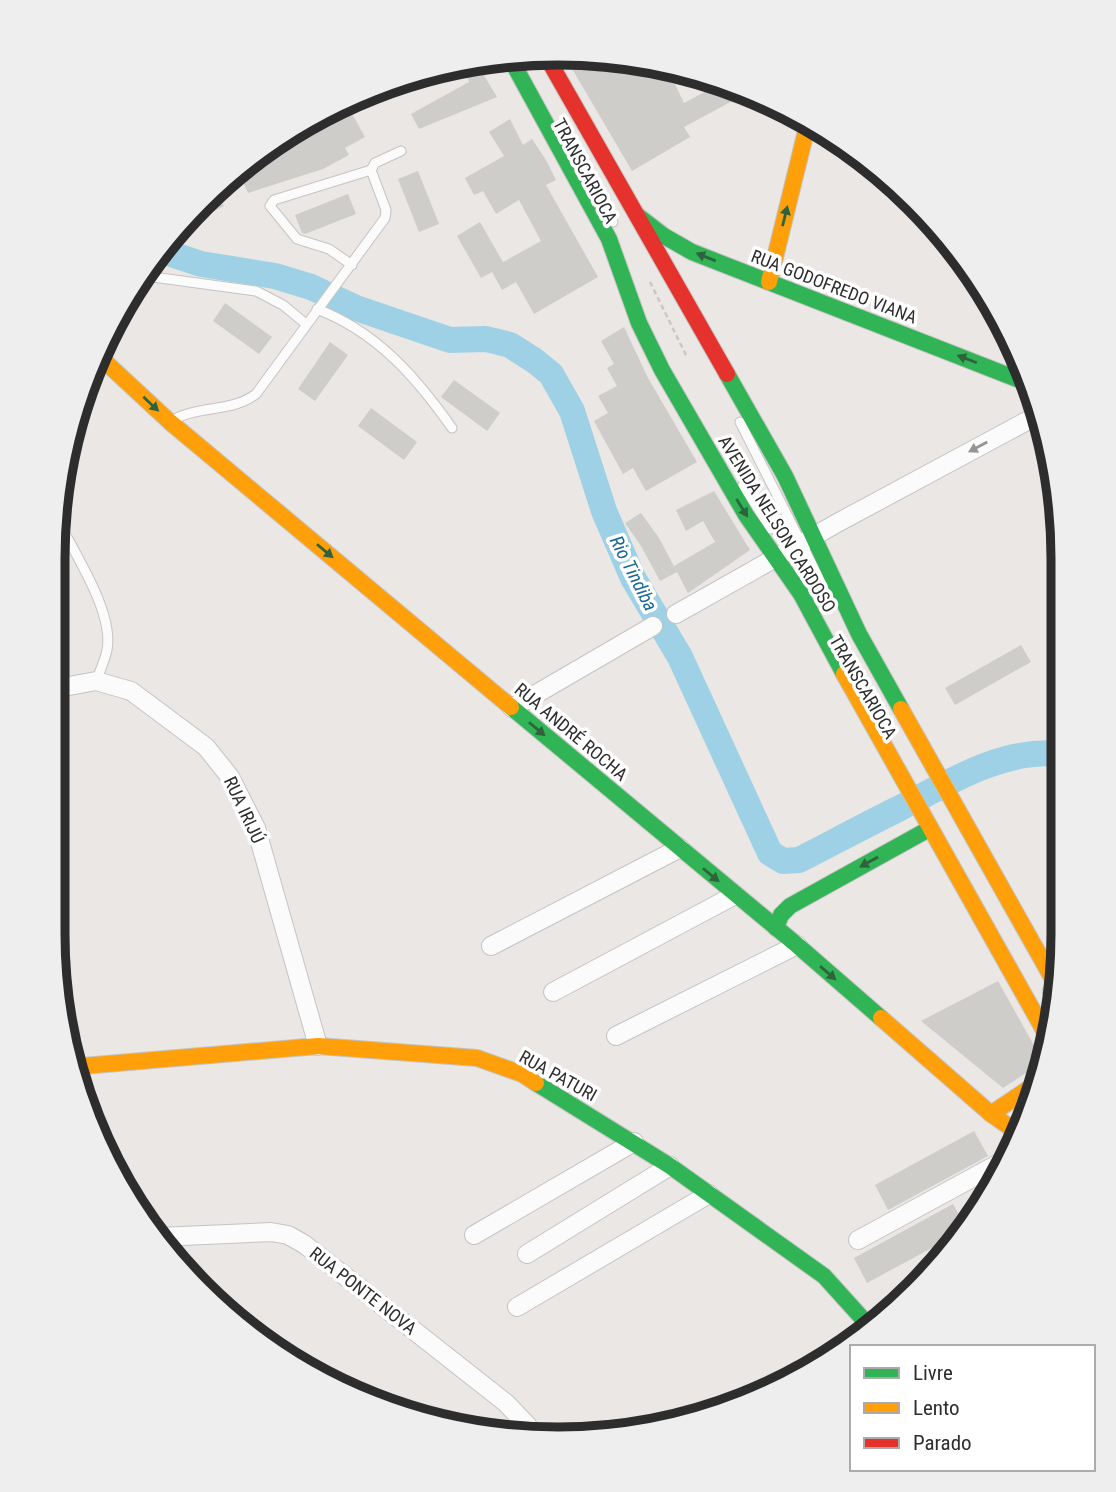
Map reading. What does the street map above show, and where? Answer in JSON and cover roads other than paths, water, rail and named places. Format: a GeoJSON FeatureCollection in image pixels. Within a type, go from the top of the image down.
{"type":"FeatureCollection","features":[{"type":"Feature","properties":{"kind":"main road","name":"AVENIDA NELSON CARDOSO"},"geometry":{"type":"LineString","coordinates":[[551,65],[779,465],[801,594],[929,829],[1042,1028]]}},
{"type":"Feature","properties":{"kind":"main road","name":"AVENIDA NELSON CARDOSO"},"geometry":{"type":"LineString","coordinates":[[515,67],[609,239],[639,323],[662,370],[734,495],[791,547],[859,634],[1049,973]]}},
{"type":"Feature","properties":{"kind":"main road"},"geometry":{"type":"LineString","coordinates":[[769,282],[805,131]]}},
{"type":"Feature","properties":{"kind":"main road","name":"RUA GODOFREDO VIANA"},"geometry":{"type":"LineString","coordinates":[[633,211],[651,227],[682,247],[1018,379]]}},
{"type":"Feature","properties":{"kind":"main road","name":"RUA ANDRÉ ROCHA"},"geometry":{"type":"LineString","coordinates":[[105,362],[170,422],[797,945],[991,1114],[1011,1128]]}},
{"type":"Feature","properties":{"kind":"main road"},"geometry":{"type":"LineString","coordinates":[[776,928],[781,915],[790,906],[929,829]]}},
{"type":"Feature","properties":{"kind":"main road","name":"RUA PATURI"},"geometry":{"type":"LineString","coordinates":[[83,1066],[318,1046],[477,1058],[523,1074],[670,1166],[824,1276],[863,1321]]}},
{"type":"Feature","properties":{"kind":"main road"},"geometry":{"type":"LineString","coordinates":[[991,1114],[1026,1091]]}},
{"type":"Feature","properties":{"kind":"street"},"geometry":{"type":"LineString","coordinates":[[676,614],[791,547],[1031,419]]}},
{"type":"Feature","properties":{"kind":"street"},"geometry":{"type":"LineString","coordinates":[[512,708],[653,626]]}},
{"type":"Feature","properties":{"kind":"street","name":"RUA IRIJÚ"},"geometry":{"type":"LineString","coordinates":[[65,687],[96,681],[131,691],[206,747],[230,777],[256,828],[318,1046]]}},
{"type":"Feature","properties":{"kind":"street"},"geometry":{"type":"LineString","coordinates":[[491,946],[680,848]]}},
{"type":"Feature","properties":{"kind":"street"},"geometry":{"type":"LineString","coordinates":[[553,992],[735,895]]}},
{"type":"Feature","properties":{"kind":"street"},"geometry":{"type":"LineString","coordinates":[[616,1036],[797,945]]}},
{"type":"Feature","properties":{"kind":"street"},"geometry":{"type":"LineString","coordinates":[[474,1235],[634,1142]]}},
{"type":"Feature","properties":{"kind":"street"},"geometry":{"type":"LineString","coordinates":[[527,1254],[670,1166]]}},
{"type":"Feature","properties":{"kind":"street"},"geometry":{"type":"LineString","coordinates":[[858,1240],[992,1167]]}},
{"type":"Feature","properties":{"kind":"street"},"geometry":{"type":"LineString","coordinates":[[517,1307],[709,1194]]}},
{"type":"Feature","properties":{"kind":"street","name":"RUA PONTE NOVA"},"geometry":{"type":"LineString","coordinates":[[169,1237],[271,1232],[304,1244],[506,1403],[528,1426]]}},
{"type":"Feature","properties":{"kind":"lane","name":"TRANSCARIOCA"},"geometry":{"type":"LineString","coordinates":[[540,66],[604,179]]}},
{"type":"Feature","properties":{"kind":"lane"},"geometry":{"type":"LineString","coordinates":[[352,265],[329,249],[298,239],[270,206],[274,200],[371,170],[375,163],[401,151]]}},
{"type":"Feature","properties":{"kind":"lane","name":"TRANSCARIOCA"},"geometry":{"type":"LineString","coordinates":[[579,157],[611,216],[636,284]]}},
{"type":"Feature","properties":{"kind":"lane"},"geometry":{"type":"LineString","coordinates":[[170,422],[188,412],[246,402],[256,394],[352,265],[386,214],[371,170]]}},
{"type":"Feature","properties":{"kind":"lane"},"geometry":{"type":"LineString","coordinates":[[153,277],[256,291],[283,305],[306,324]]}},
{"type":"Feature","properties":{"kind":"lane"},"geometry":{"type":"LineString","coordinates":[[319,306],[344,319],[401,363],[428,394],[452,428]]}},
{"type":"Feature","properties":{"kind":"lane"},"geometry":{"type":"LineString","coordinates":[[658,338],[679,380],[711,433]]}},
{"type":"Feature","properties":{"kind":"lane","name":"TRANSCARIOCA"},"geometry":{"type":"LineString","coordinates":[[736,413],[791,547],[880,717]]}},
{"type":"Feature","properties":{"kind":"lane"},"geometry":{"type":"LineString","coordinates":[[740,479],[775,534]]}},
{"type":"Feature","properties":{"kind":"lane"},"geometry":{"type":"LineString","coordinates":[[66,535],[98,599],[105,624],[107,648],[96,681]]}},
{"type":"Feature","properties":{"kind":"lane","name":"TRANSCARIOCA"},"geometry":{"type":"LineString","coordinates":[[791,547],[826,592]]}},
{"type":"Feature","properties":{"kind":"lane","name":"TRANSCARIOCA"},"geometry":{"type":"LineString","coordinates":[[839,616],[898,724]]}},
{"type":"Feature","properties":{"kind":"lane"},"geometry":{"type":"LineString","coordinates":[[1043,983],[1047,996]]}},
{"type":"Feature","properties":{"kind":"lane"},"geometry":{"type":"LineString","coordinates":[[1040,999],[1046,1004]]}},
{"type":"Feature","properties":{"kind":"waterway","name":"Rio Tindiba"},"geometry":{"type":"LineString","coordinates":[[170,254],[201,264],[275,276],[311,287],[356,308],[450,340],[486,339],[510,345],[551,374],[572,411],[604,511],[633,578],[680,657],[770,853],[783,861],[799,860],[977,769],[1018,756],[1051,754]]}}]}
